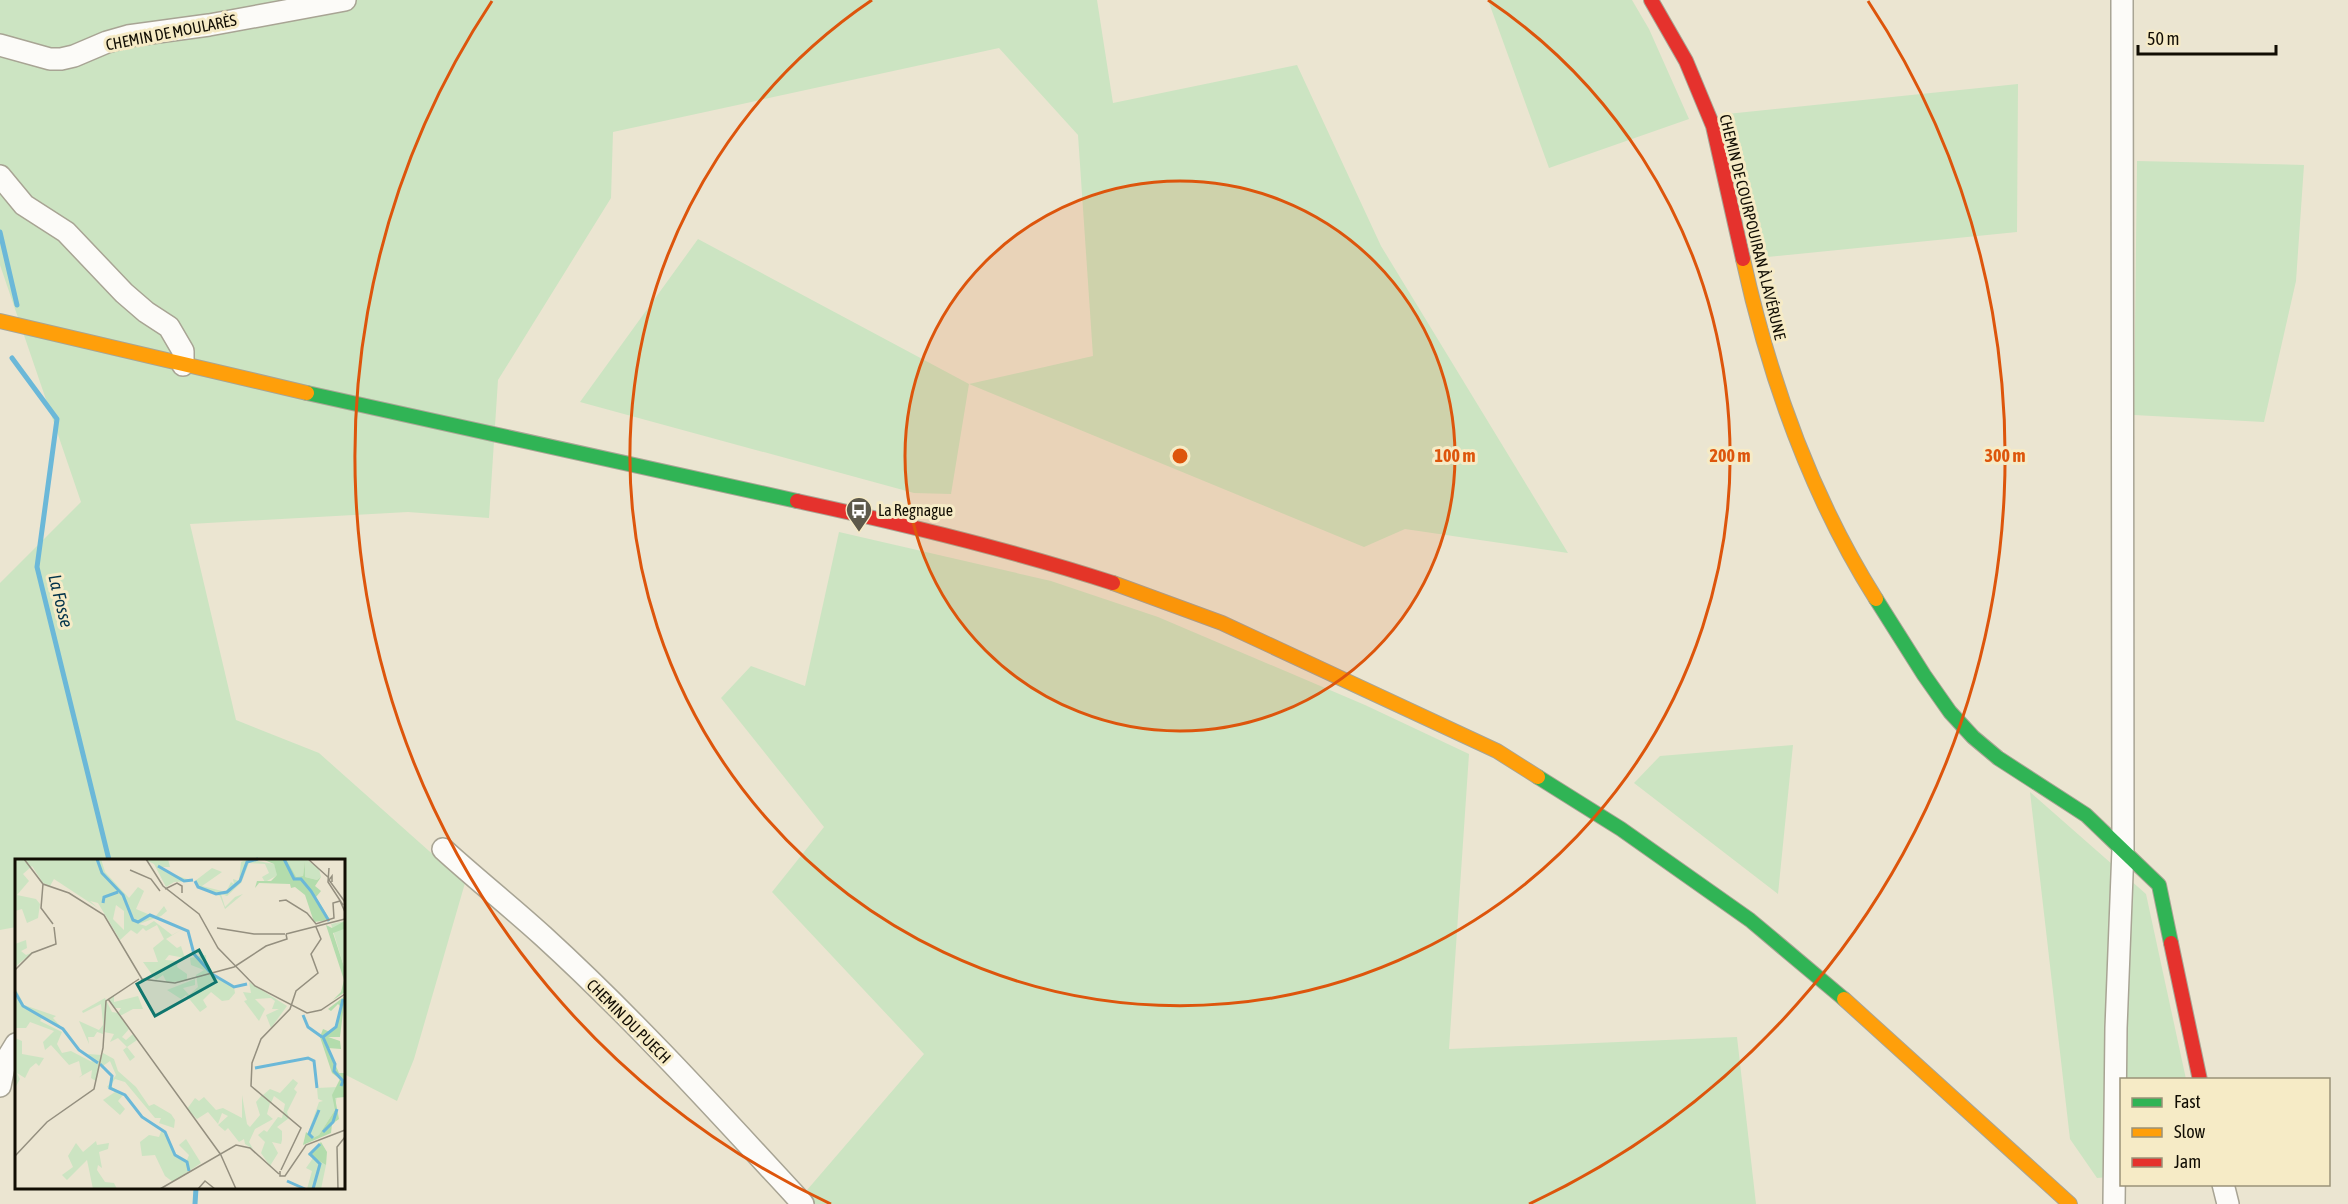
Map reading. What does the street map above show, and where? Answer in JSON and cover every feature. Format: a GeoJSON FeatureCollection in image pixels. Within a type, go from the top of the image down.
{"type":"FeatureCollection","features":[{"type":"Feature","properties":{"kind":"street","name":"CHEMIN DE MOULARÈS"},"geometry":{"type":"LineString","coordinates":[[0,45],[50,59],[61,59],[128,36],[345,0]]}},
{"type":"Feature","properties":{"kind":"street","name":"CHEMIN DE COURPOUIRAN À LAVÉRUNE"},"geometry":{"type":"LineString","coordinates":[[1652,0],[1686,61],[1713,126],[1753,306],[1798,440],[1826,509],[1871,591],[1950,712],[1973,737],[2015,769],[2086,815],[2159,885],[2200,1078]]}},
{"type":"Feature","properties":{"kind":"street"},"geometry":{"type":"LineString","coordinates":[[2114,1204],[2116,1028],[2123,849],[2122,0]]}},
{"type":"Feature","properties":{"kind":"street"},"geometry":{"type":"LineString","coordinates":[[0,176],[24,205],[66,232],[124,293],[146,312],[169,327],[183,351],[183,365]]}},
{"type":"Feature","properties":{"kind":"street"},"geometry":{"type":"LineString","coordinates":[[0,321],[183,365],[923,528],[1052,562],[1133,589],[1222,623],[1497,751],[1660,856],[1750,920],[1817,976],[2070,1204]]}},
{"type":"Feature","properties":{"kind":"street","name":"CHEMIN DU PUECH"},"geometry":{"type":"LineString","coordinates":[[443,849],[542,936],[613,1004],[684,1076],[803,1204]]}},
{"type":"Feature","properties":{"kind":"street"},"geometry":{"type":"LineString","coordinates":[[0,1086],[5,1062],[15,1046]]}},
{"type":"Feature","properties":{"kind":"street"},"geometry":{"type":"LineString","coordinates":[[2223,1186],[2228,1204]]}},
{"type":"Feature","properties":{"kind":"green space"},"geometry":{"type":"Polygon","coordinates":[[[0,0],[1097,0],[1113,103],[1297,65],[1381,246],[1568,553],[1405,529],[1364,547],[969,384],[1093,356],[1078,135],[999,48],[613,132],[611,198],[498,380],[489,518],[408,512],[190,524],[236,720],[319,753],[465,883],[414,1059],[397,1101],[345,1075],[345,859],[15,859],[15,927],[0,930],[0,583],[81,502],[0,265],[0,0]]]}},
{"type":"Feature","properties":{"kind":"green space"},"geometry":{"type":"Polygon","coordinates":[[[1488,0],[1632,0],[1649,29],[1689,119],[1549,168],[1488,0]]]}},
{"type":"Feature","properties":{"kind":"green space"},"geometry":{"type":"Polygon","coordinates":[[[2018,84],[2017,232],[1757,258],[1727,114],[2018,84]]]}},
{"type":"Feature","properties":{"kind":"green space"},"geometry":{"type":"Polygon","coordinates":[[[2137,161],[2304,165],[2296,281],[2264,422],[2134,415],[2137,161]]]}},
{"type":"Feature","properties":{"kind":"green space"},"geometry":{"type":"Polygon","coordinates":[[[698,239],[969,384],[951,494],[914,493],[580,402],[698,239]]]}},
{"type":"Feature","properties":{"kind":"green space"},"geometry":{"type":"Polygon","coordinates":[[[839,532],[1051,581],[1158,617],[1365,705],[1469,754],[1449,1049],[1737,1037],[1756,1204],[795,1204],[924,1054],[772,892],[824,827],[721,698],[751,666],[805,686],[839,532]]]}},
{"type":"Feature","properties":{"kind":"green space"},"geometry":{"type":"Polygon","coordinates":[[[1793,745],[1778,894],[1634,783],[1660,756],[1793,745]]]}},
{"type":"Feature","properties":{"kind":"green space"},"geometry":{"type":"Polygon","coordinates":[[[2030,792],[2146,894],[2186,1078],[2120,1078],[2120,1176],[2097,1178],[2070,1139],[2030,792]]]}},
{"type":"Feature","properties":{"kind":"waterway","name":"La Fosse"},"geometry":{"type":"LineString","coordinates":[[0,232],[17,305]]}},
{"type":"Feature","properties":{"kind":"waterway","name":"La Fosse"},"geometry":{"type":"LineString","coordinates":[[12,358],[57,419],[37,567],[109,859]]}},
{"type":"Feature","properties":{"kind":"waterway","name":"La Fosse"},"geometry":{"type":"LineString","coordinates":[[195,1204],[196,1189]]}},
{"type":"Feature","properties":{"kind":"traffic: fast"},"geometry":{"type":"LineString","coordinates":[[307,393],[797,501]]}},
{"type":"Feature","properties":{"kind":"traffic: fast"},"geometry":{"type":"LineString","coordinates":[[1876,599],[1950,712],[1973,737],[1998,758],[2086,815],[2159,885],[2171,943]]}},
{"type":"Feature","properties":{"kind":"traffic: fast"},"geometry":{"type":"LineString","coordinates":[[1538,777],[1621,829],[1750,920],[1844,999]]}},
{"type":"Feature","properties":{"kind":"traffic: slow"},"geometry":{"type":"LineString","coordinates":[[1743,259],[1766,347],[1795,435],[1831,519],[1876,599]]}},
{"type":"Feature","properties":{"kind":"traffic: slow"},"geometry":{"type":"LineString","coordinates":[[0,321],[307,393]]}},
{"type":"Feature","properties":{"kind":"traffic: slow"},"geometry":{"type":"LineString","coordinates":[[1113,583],[1222,623],[1497,751],[1538,777]]}},
{"type":"Feature","properties":{"kind":"traffic: slow"},"geometry":{"type":"LineString","coordinates":[[1844,999],[2070,1204]]}},
{"type":"Feature","properties":{"kind":"traffic: jam"},"geometry":{"type":"LineString","coordinates":[[1651,0],[1686,61],[1713,126],[1743,259]]}},
{"type":"Feature","properties":{"kind":"traffic: jam"},"geometry":{"type":"LineString","coordinates":[[797,501],[956,538],[1113,583]]}},
{"type":"Feature","properties":{"kind":"traffic: jam"},"geometry":{"type":"LineString","coordinates":[[2171,943],[2200,1078]]}},
{"type":"Feature","properties":{"kind":"place","name":"La Regnague"},"geometry":{"type":"Point","coordinates":[859,533]}}]}
